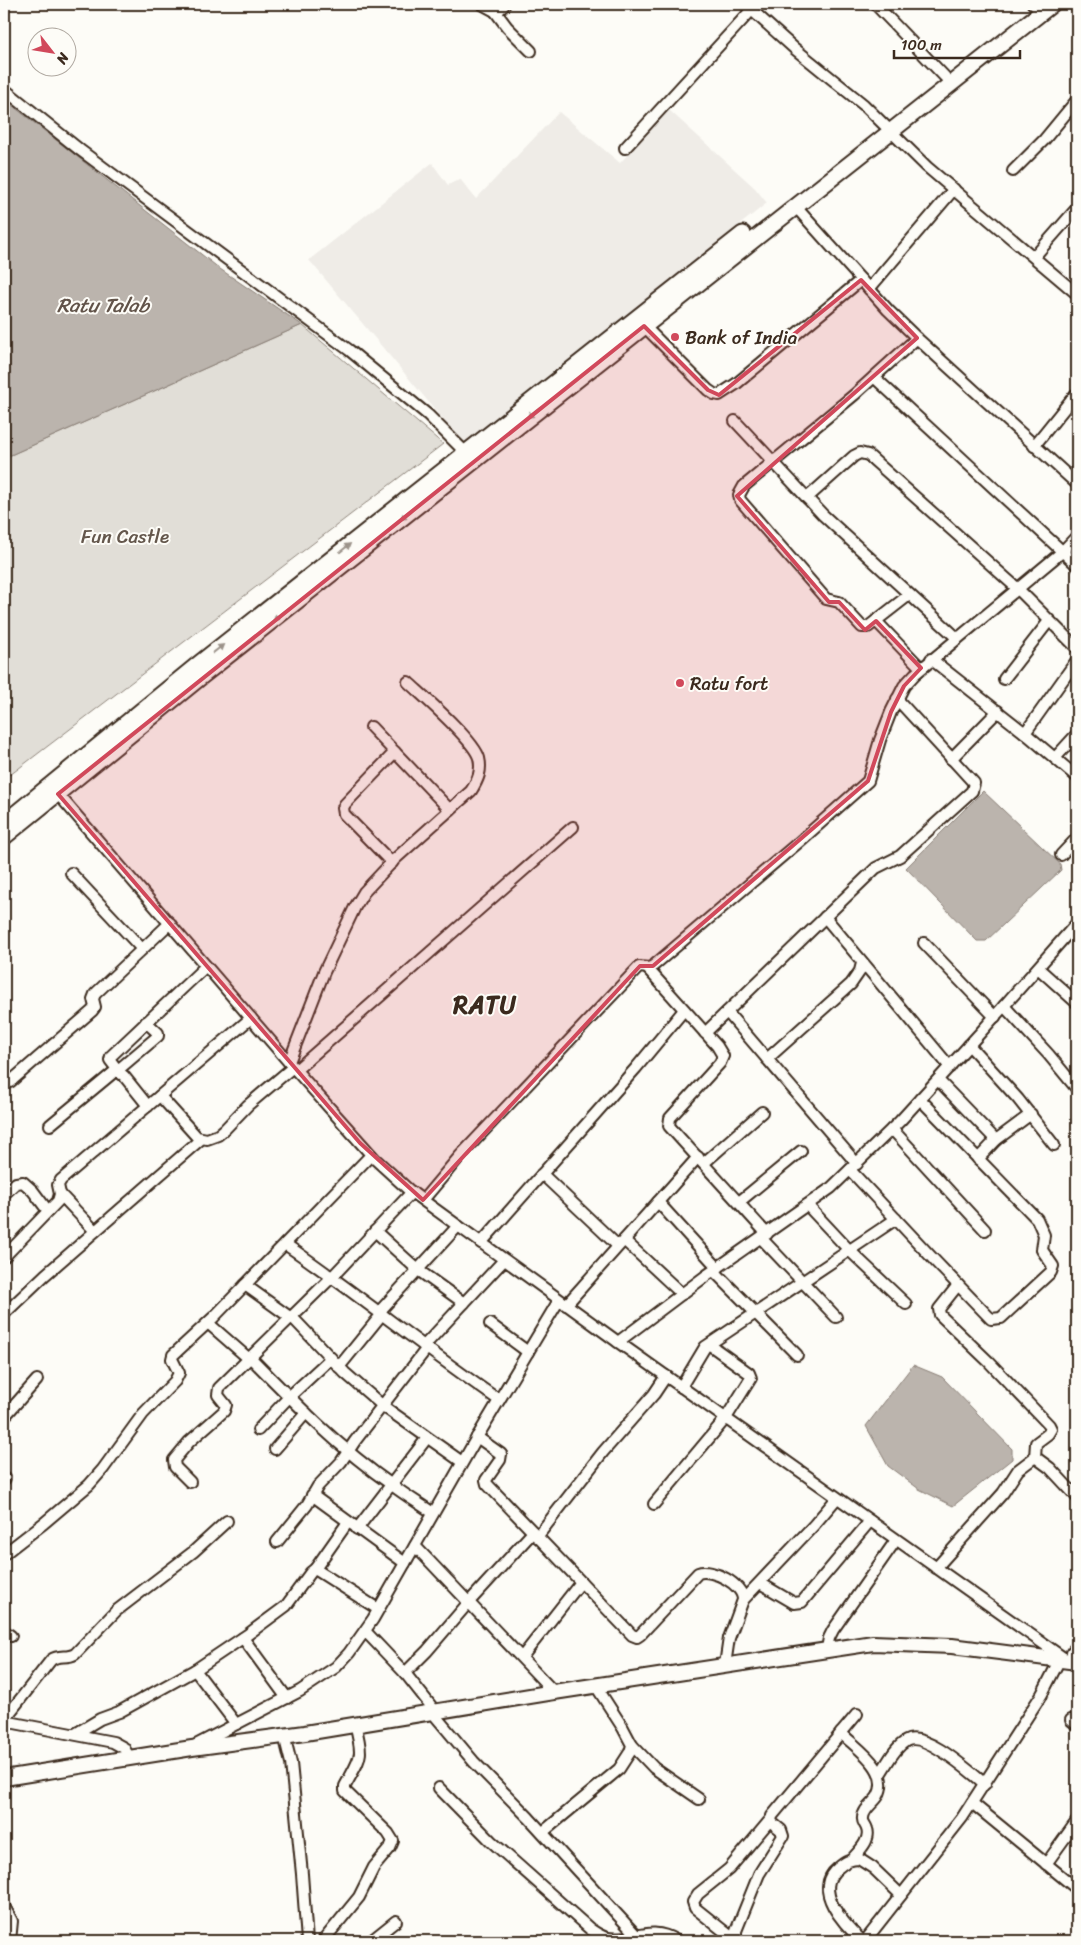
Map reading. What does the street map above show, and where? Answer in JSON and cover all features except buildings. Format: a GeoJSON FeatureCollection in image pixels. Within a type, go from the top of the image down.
{"type":"FeatureCollection","features":[{"type":"Feature","properties":{"kind":"highway"},"geometry":{"type":"LineString","coordinates":[[4,823],[196,666],[465,452],[887,128],[1052,4]]}},
{"type":"Feature","properties":{"kind":"highway"},"geometry":{"type":"LineString","coordinates":[[4,837],[202,676],[795,206],[944,77],[1035,5]]}},
{"type":"Feature","properties":{"kind":"main road"},"geometry":{"type":"LineString","coordinates":[[4,1778],[873,1643],[961,1647],[1069,1661]]}},
{"type":"Feature","properties":{"kind":"street"},"geometry":{"type":"LineString","coordinates":[[482,4],[495,11],[507,27],[530,51]]}},
{"type":"Feature","properties":{"kind":"street"},"geometry":{"type":"LineString","coordinates":[[495,11],[505,4]]}},
{"type":"Feature","properties":{"kind":"street"},"geometry":{"type":"LineString","coordinates":[[875,4],[944,77]]}},
{"type":"Feature","properties":{"kind":"street"},"geometry":{"type":"LineString","coordinates":[[625,148],[751,6],[795,49],[864,105],[927,167],[1077,294]]}},
{"type":"Feature","properties":{"kind":"street"},"geometry":{"type":"LineString","coordinates":[[4,89],[80,150],[349,350],[428,415],[465,452]]}},
{"type":"Feature","properties":{"kind":"street"},"geometry":{"type":"LineString","coordinates":[[1013,171],[1044,140],[1077,100]]}},
{"type":"Feature","properties":{"kind":"street"},"geometry":{"type":"LineString","coordinates":[[869,289],[954,188]]}},
{"type":"Feature","properties":{"kind":"street"},"geometry":{"type":"LineString","coordinates":[[795,206],[869,289],[917,338],[1077,484]]}},
{"type":"Feature","properties":{"kind":"street"},"geometry":{"type":"LineString","coordinates":[[1034,257],[1077,208]]}},
{"type":"Feature","properties":{"kind":"street"},"geometry":{"type":"LineString","coordinates":[[644,326],[708,390],[719,395],[736,384],[861,280]]}},
{"type":"Feature","properties":{"kind":"street"},"geometry":{"type":"LineString","coordinates":[[909,595],[868,627],[862,627],[839,602],[826,599],[740,500],[739,496],[744,486],[874,377],[917,338]]}},
{"type":"Feature","properties":{"kind":"street"},"geometry":{"type":"LineString","coordinates":[[874,377],[1077,564]]}},
{"type":"Feature","properties":{"kind":"street"},"geometry":{"type":"LineString","coordinates":[[1034,446],[1075,395]]}},
{"type":"Feature","properties":{"kind":"street"},"geometry":{"type":"LineString","coordinates":[[735,421],[807,498],[957,638]]}},
{"type":"Feature","properties":{"kind":"street"},"geometry":{"type":"LineString","coordinates":[[807,498],[854,456],[860,453],[868,455],[1018,589],[1077,648]]}},
{"type":"Feature","properties":{"kind":"street"},"geometry":{"type":"LineString","coordinates":[[423,1200],[460,1156],[636,971],[642,966],[651,968],[813,831],[868,781],[880,740],[904,686],[931,659],[1018,589],[1063,551],[1077,536]]}},
{"type":"Feature","properties":{"kind":"street"},"geometry":{"type":"LineString","coordinates":[[876,621],[921,668]]}},
{"type":"Feature","properties":{"kind":"street"},"geometry":{"type":"LineString","coordinates":[[1004,679],[1049,621]]}},
{"type":"Feature","properties":{"kind":"street"},"geometry":{"type":"LineString","coordinates":[[931,659],[998,711],[1077,777]]}},
{"type":"Feature","properties":{"kind":"street"},"geometry":{"type":"LineString","coordinates":[[1024,733],[1077,660]]}},
{"type":"Feature","properties":{"kind":"street"},"geometry":{"type":"LineString","coordinates":[[293,1066],[324,972],[355,906],[364,892],[392,862],[471,791],[478,781],[480,770],[478,756],[461,733],[408,682]]}},
{"type":"Feature","properties":{"kind":"street"},"geometry":{"type":"LineString","coordinates":[[705,1033],[876,868],[900,856],[972,791],[974,783],[897,699]]}},
{"type":"Feature","properties":{"kind":"street"},"geometry":{"type":"LineString","coordinates":[[951,759],[998,711]]}},
{"type":"Feature","properties":{"kind":"street"},"geometry":{"type":"LineString","coordinates":[[371,727],[450,810]]}},
{"type":"Feature","properties":{"kind":"street"},"geometry":{"type":"LineString","coordinates":[[1055,758],[1077,734]]}},
{"type":"Feature","properties":{"kind":"street"},"geometry":{"type":"LineString","coordinates":[[392,862],[343,811],[345,804],[395,752]]}},
{"type":"Feature","properties":{"kind":"street"},"geometry":{"type":"LineString","coordinates":[[58,794],[371,1154],[412,1192],[681,1387],[1069,1661]]}},
{"type":"Feature","properties":{"kind":"street"},"geometry":{"type":"LineString","coordinates":[[4,1314],[45,1274],[201,1139],[213,1138],[218,1135],[248,1105],[573,827]]}},
{"type":"Feature","properties":{"kind":"street"},"geometry":{"type":"LineString","coordinates":[[1061,855],[1077,838]]}},
{"type":"Feature","properties":{"kind":"street"},"geometry":{"type":"LineString","coordinates":[[71,873],[142,949]]}},
{"type":"Feature","properties":{"kind":"street"},"geometry":{"type":"LineString","coordinates":[[825,917],[950,1067]]}},
{"type":"Feature","properties":{"kind":"street"},"geometry":{"type":"LineString","coordinates":[[10,1082],[92,1011],[95,1007],[93,1000],[96,994],[170,923]]}},
{"type":"Feature","properties":{"kind":"street"},"geometry":{"type":"LineString","coordinates":[[618,1342],[716,1269],[831,1188],[920,1100],[1077,923]]}},
{"type":"Feature","properties":{"kind":"street"},"geometry":{"type":"LineString","coordinates":[[924,944],[995,1017]]}},
{"type":"Feature","properties":{"kind":"street"},"geometry":{"type":"LineString","coordinates":[[767,1059],[851,984],[860,971],[862,963]]}},
{"type":"Feature","properties":{"kind":"street"},"geometry":{"type":"LineString","coordinates":[[148,1106],[110,1060],[111,1056],[206,966]]}},
{"type":"Feature","properties":{"kind":"street"},"geometry":{"type":"LineString","coordinates":[[647,968],[723,1054],[722,1060],[678,1108],[668,1124],[739,1202],[802,1282],[836,1317]]}},
{"type":"Feature","properties":{"kind":"street"},"geometry":{"type":"LineString","coordinates":[[1038,968],[1077,1003]]}},
{"type":"Feature","properties":{"kind":"street"},"geometry":{"type":"LineString","coordinates":[[1004,1006],[1077,1089]]}},
{"type":"Feature","properties":{"kind":"street"},"geometry":{"type":"LineString","coordinates":[[482,1243],[636,1068],[684,1010]]}},
{"type":"Feature","properties":{"kind":"street"},"geometry":{"type":"LineString","coordinates":[[728,1012],[896,1219],[988,1317],[998,1319],[1051,1272],[1053,1268],[1042,1250],[1044,1235],[1037,1219],[920,1100]]}},
{"type":"Feature","properties":{"kind":"street"},"geometry":{"type":"LineString","coordinates":[[4,1257],[58,1201],[60,1194],[58,1185],[61,1180],[251,1018]]}},
{"type":"Feature","properties":{"kind":"street"},"geometry":{"type":"LineString","coordinates":[[50,1125],[110,1074],[119,1072],[158,1036],[158,1033],[146,1022]]}},
{"type":"Feature","properties":{"kind":"street"},"geometry":{"type":"LineString","coordinates":[[969,1046],[1031,1114],[1054,1145]]}},
{"type":"Feature","properties":{"kind":"street"},"geometry":{"type":"LineString","coordinates":[[938,1080],[996,1140]]}},
{"type":"Feature","properties":{"kind":"street"},"geometry":{"type":"LineString","coordinates":[[160,1096],[197,1137],[201,1139]]}},
{"type":"Feature","properties":{"kind":"street"},"geometry":{"type":"LineString","coordinates":[[192,1748],[287,1698],[336,1667],[350,1653],[378,1609],[499,1400],[528,1352],[562,1302],[701,1160],[762,1112]]}},
{"type":"Feature","properties":{"kind":"street"},"geometry":{"type":"LineString","coordinates":[[978,1158],[996,1140],[1031,1114]]}},
{"type":"Feature","properties":{"kind":"street"},"geometry":{"type":"LineString","coordinates":[[892,1129],[985,1230]]}},
{"type":"Feature","properties":{"kind":"street"},"geometry":{"type":"LineString","coordinates":[[739,1202],[801,1151]]}},
{"type":"Feature","properties":{"kind":"street"},"geometry":{"type":"LineString","coordinates":[[4,1554],[79,1494],[103,1469],[143,1414],[175,1381],[179,1373],[172,1360],[173,1355],[208,1323],[371,1154]]}},
{"type":"Feature","properties":{"kind":"street"},"geometry":{"type":"LineString","coordinates":[[542,1174],[682,1294]]}},
{"type":"Feature","properties":{"kind":"street"},"geometry":{"type":"LineString","coordinates":[[4,1194],[16,1183],[23,1182],[33,1191],[48,1211]]}},
{"type":"Feature","properties":{"kind":"street"},"geometry":{"type":"LineString","coordinates":[[190,1482],[175,1467],[174,1460],[189,1442],[224,1411],[226,1406],[218,1395],[218,1391],[333,1276],[412,1192]]}},
{"type":"Feature","properties":{"kind":"street"},"geometry":{"type":"LineString","coordinates":[[60,1194],[95,1231]]}},
{"type":"Feature","properties":{"kind":"street"},"geometry":{"type":"LineString","coordinates":[[658,1202],[716,1269],[797,1355]]}},
{"type":"Feature","properties":{"kind":"street"},"geometry":{"type":"LineString","coordinates":[[808,1205],[849,1250],[906,1304]]}},
{"type":"Feature","properties":{"kind":"street"},"geometry":{"type":"LineString","coordinates":[[681,1387],[700,1354],[710,1344],[896,1219]]}},
{"type":"Feature","properties":{"kind":"street"},"geometry":{"type":"LineString","coordinates":[[339,1367],[380,1313],[458,1226]]}},
{"type":"Feature","properties":{"kind":"street"},"geometry":{"type":"LineString","coordinates":[[375,1231],[418,1270],[464,1303]]}},
{"type":"Feature","properties":{"kind":"street"},"geometry":{"type":"LineString","coordinates":[[285,1244],[333,1276],[380,1313],[499,1400]]}},
{"type":"Feature","properties":{"kind":"street"},"geometry":{"type":"LineString","coordinates":[[277,1542],[383,1406],[426,1347],[504,1260]]}},
{"type":"Feature","properties":{"kind":"street"},"geometry":{"type":"LineString","coordinates":[[936,1568],[1003,1493],[1018,1470],[1035,1457],[1036,1444],[1051,1429],[938,1312],[941,1304],[958,1284]]}},
{"type":"Feature","properties":{"kind":"street"},"geometry":{"type":"LineString","coordinates":[[245,1285],[292,1318],[339,1367],[383,1406],[462,1462]]}},
{"type":"Feature","properties":{"kind":"street"},"geometry":{"type":"LineString","coordinates":[[208,1323],[249,1358],[348,1450],[391,1485],[433,1513]]}},
{"type":"Feature","properties":{"kind":"street"},"geometry":{"type":"LineString","coordinates":[[490,1324],[528,1352]]}},
{"type":"Feature","properties":{"kind":"street"},"geometry":{"type":"LineString","coordinates":[[654,1504],[726,1418],[749,1383],[751,1376],[710,1344]]}},
{"type":"Feature","properties":{"kind":"street"},"geometry":{"type":"LineString","coordinates":[[258,1430],[289,1397],[331,1358]]}},
{"type":"Feature","properties":{"kind":"street"},"geometry":{"type":"LineString","coordinates":[[405,1673],[427,1651],[469,1602],[535,1534],[654,1394],[666,1376]]}},
{"type":"Feature","properties":{"kind":"street"},"geometry":{"type":"LineString","coordinates":[[4,1417],[36,1380]]}},
{"type":"Feature","properties":{"kind":"street"},"geometry":{"type":"LineString","coordinates":[[275,1449],[306,1413]]}},
{"type":"Feature","properties":{"kind":"street"},"geometry":{"type":"LineString","coordinates":[[477,1437],[501,1454],[500,1460],[487,1477],[486,1482],[632,1635],[637,1637],[698,1573],[703,1571],[711,1572],[734,1583],[741,1589],[743,1600],[729,1638],[725,1665]]}},
{"type":"Feature","properties":{"kind":"street"},"geometry":{"type":"LineString","coordinates":[[75,1734],[93,1722],[120,1712],[194,1670],[243,1638],[286,1606],[311,1572],[352,1525],[391,1485],[427,1438]]}},
{"type":"Feature","properties":{"kind":"street"},"geometry":{"type":"LineString","coordinates":[[1035,1457],[1050,1468],[1077,1497]]}},
{"type":"Feature","properties":{"kind":"street"},"geometry":{"type":"LineString","coordinates":[[312,1495],[405,1563]]}},
{"type":"Feature","properties":{"kind":"street"},"geometry":{"type":"LineString","coordinates":[[743,1600],[814,1526],[837,1498]]}},
{"type":"Feature","properties":{"kind":"street"},"geometry":{"type":"LineString","coordinates":[[130,1759],[128,1752],[119,1744],[4,1721],[55,1657],[75,1654],[116,1611],[192,1552],[227,1521]]}},
{"type":"Feature","properties":{"kind":"street"},"geometry":{"type":"LineString","coordinates":[[760,1583],[794,1603],[802,1602],[870,1521]]}},
{"type":"Feature","properties":{"kind":"street"},"geometry":{"type":"LineString","coordinates":[[827,1649],[833,1630],[896,1540]]}},
{"type":"Feature","properties":{"kind":"street"},"geometry":{"type":"LineString","coordinates":[[415,1546],[554,1692]]}},
{"type":"Feature","properties":{"kind":"street"},"geometry":{"type":"LineString","coordinates":[[315,1569],[378,1609]]}},
{"type":"Feature","properties":{"kind":"street"},"geometry":{"type":"LineString","coordinates":[[522,1657],[581,1582]]}},
{"type":"Feature","properties":{"kind":"street"},"geometry":{"type":"LineString","coordinates":[[365,1631],[405,1673],[474,1762],[543,1832],[636,1935]]}},
{"type":"Feature","properties":{"kind":"street"},"geometry":{"type":"LineString","coordinates":[[243,1638],[287,1698]]}},
{"type":"Feature","properties":{"kind":"street"},"geometry":{"type":"LineString","coordinates":[[841,1733],[874,1764],[881,1780],[880,1791],[863,1816],[868,1834],[866,1842],[852,1859],[834,1871],[828,1887],[834,1909],[845,1925],[863,1941],[902,1895],[972,1803],[1042,1694],[1069,1661],[1072,1652],[1077,1646]]}},
{"type":"Feature","properties":{"kind":"street"},"geometry":{"type":"LineString","coordinates":[[194,1670],[236,1724]]}},
{"type":"Feature","properties":{"kind":"street"},"geometry":{"type":"LineString","coordinates":[[596,1686],[624,1728],[632,1745],[654,1768],[699,1799]]}},
{"type":"Feature","properties":{"kind":"street"},"geometry":{"type":"LineString","coordinates":[[735,1940],[695,1908],[693,1902],[698,1894],[729,1869],[857,1714]]}},
{"type":"Feature","properties":{"kind":"street"},"geometry":{"type":"LineString","coordinates":[[323,1941],[359,1897],[374,1867],[390,1848],[393,1840],[388,1833],[344,1792],[345,1786],[361,1755],[355,1724]]}},
{"type":"Feature","properties":{"kind":"street"},"geometry":{"type":"LineString","coordinates":[[284,1736],[291,1763],[302,1874],[306,1941]]}},
{"type":"Feature","properties":{"kind":"street"},"geometry":{"type":"LineString","coordinates":[[880,1774],[900,1746],[908,1740],[916,1739],[939,1749],[985,1784]]}},
{"type":"Feature","properties":{"kind":"street"},"geometry":{"type":"LineString","coordinates":[[543,1832],[619,1769],[630,1752],[632,1745]]}},
{"type":"Feature","properties":{"kind":"street"},"geometry":{"type":"LineString","coordinates":[[438,1788],[491,1841],[599,1935],[609,1938],[659,1934],[677,1941]]}},
{"type":"Feature","properties":{"kind":"street"},"geometry":{"type":"LineString","coordinates":[[972,1803],[1077,1889]]}},
{"type":"Feature","properties":{"kind":"street"},"geometry":{"type":"LineString","coordinates":[[735,1940],[736,1931],[760,1874],[783,1836],[781,1830],[773,1824],[771,1819]]}},
{"type":"Feature","properties":{"kind":"street"},"geometry":{"type":"LineString","coordinates":[[1046,1864],[1077,1821]]}},
{"type":"Feature","properties":{"kind":"street"},"geometry":{"type":"LineString","coordinates":[[852,1859],[866,1862],[902,1895]]}},
{"type":"Feature","properties":{"kind":"street"},"geometry":{"type":"LineString","coordinates":[[4,1906],[12,1921],[10,1941]]}},
{"type":"Feature","properties":{"kind":"street"},"geometry":{"type":"LineString","coordinates":[[371,1941],[396,1920]]}},
{"type":"Feature","properties":{"kind":"highlighted area"},"geometry":{"type":"Polygon","coordinates":[[[861,280],[917,338],[737,496],[829,602],[839,602],[865,630],[876,621],[921,668],[904,686],[891,712],[868,781],[653,966],[640,966],[423,1200],[360,1143],[58,794],[644,326],[708,390],[719,395],[861,280]]]}},
{"type":"Feature","properties":{"kind":"shaded area"},"geometry":{"type":"Polygon","coordinates":[[[669,110],[755,188],[767,203],[464,444],[309,260],[432,163],[448,185],[460,179],[476,199],[559,112],[620,163],[669,110]]]}},
{"type":"Feature","properties":{"kind":"green space","name":"Fun Castle"},"geometry":{"type":"Polygon","coordinates":[[[302,325],[443,444],[10,775],[4,767],[4,458],[302,325]]]}},
{"type":"Feature","properties":{"kind":"water","name":"Ratu Talab"},"geometry":{"type":"Polygon","coordinates":[[[4,99],[220,269],[302,325],[4,458],[4,99]]]}},
{"type":"Feature","properties":{"kind":"water"},"geometry":{"type":"Polygon","coordinates":[[[983,791],[1060,864],[1061,870],[986,941],[977,941],[906,868],[983,791]]]}},
{"type":"Feature","properties":{"kind":"water"},"geometry":{"type":"Polygon","coordinates":[[[913,1365],[942,1377],[1012,1449],[1012,1459],[953,1506],[919,1489],[888,1466],[866,1426],[913,1365]]]}},
{"type":"Feature","properties":{"kind":"place","name":"Bank of India"},"geometry":{"type":"Point","coordinates":[675,337]}},
{"type":"Feature","properties":{"kind":"place","name":"Ratu fort"},"geometry":{"type":"Point","coordinates":[680,683]}},
{"type":"Feature","properties":{"kind":"district","name":"RATU"},"geometry":{"type":"Point","coordinates":[485,1005]}}]}
